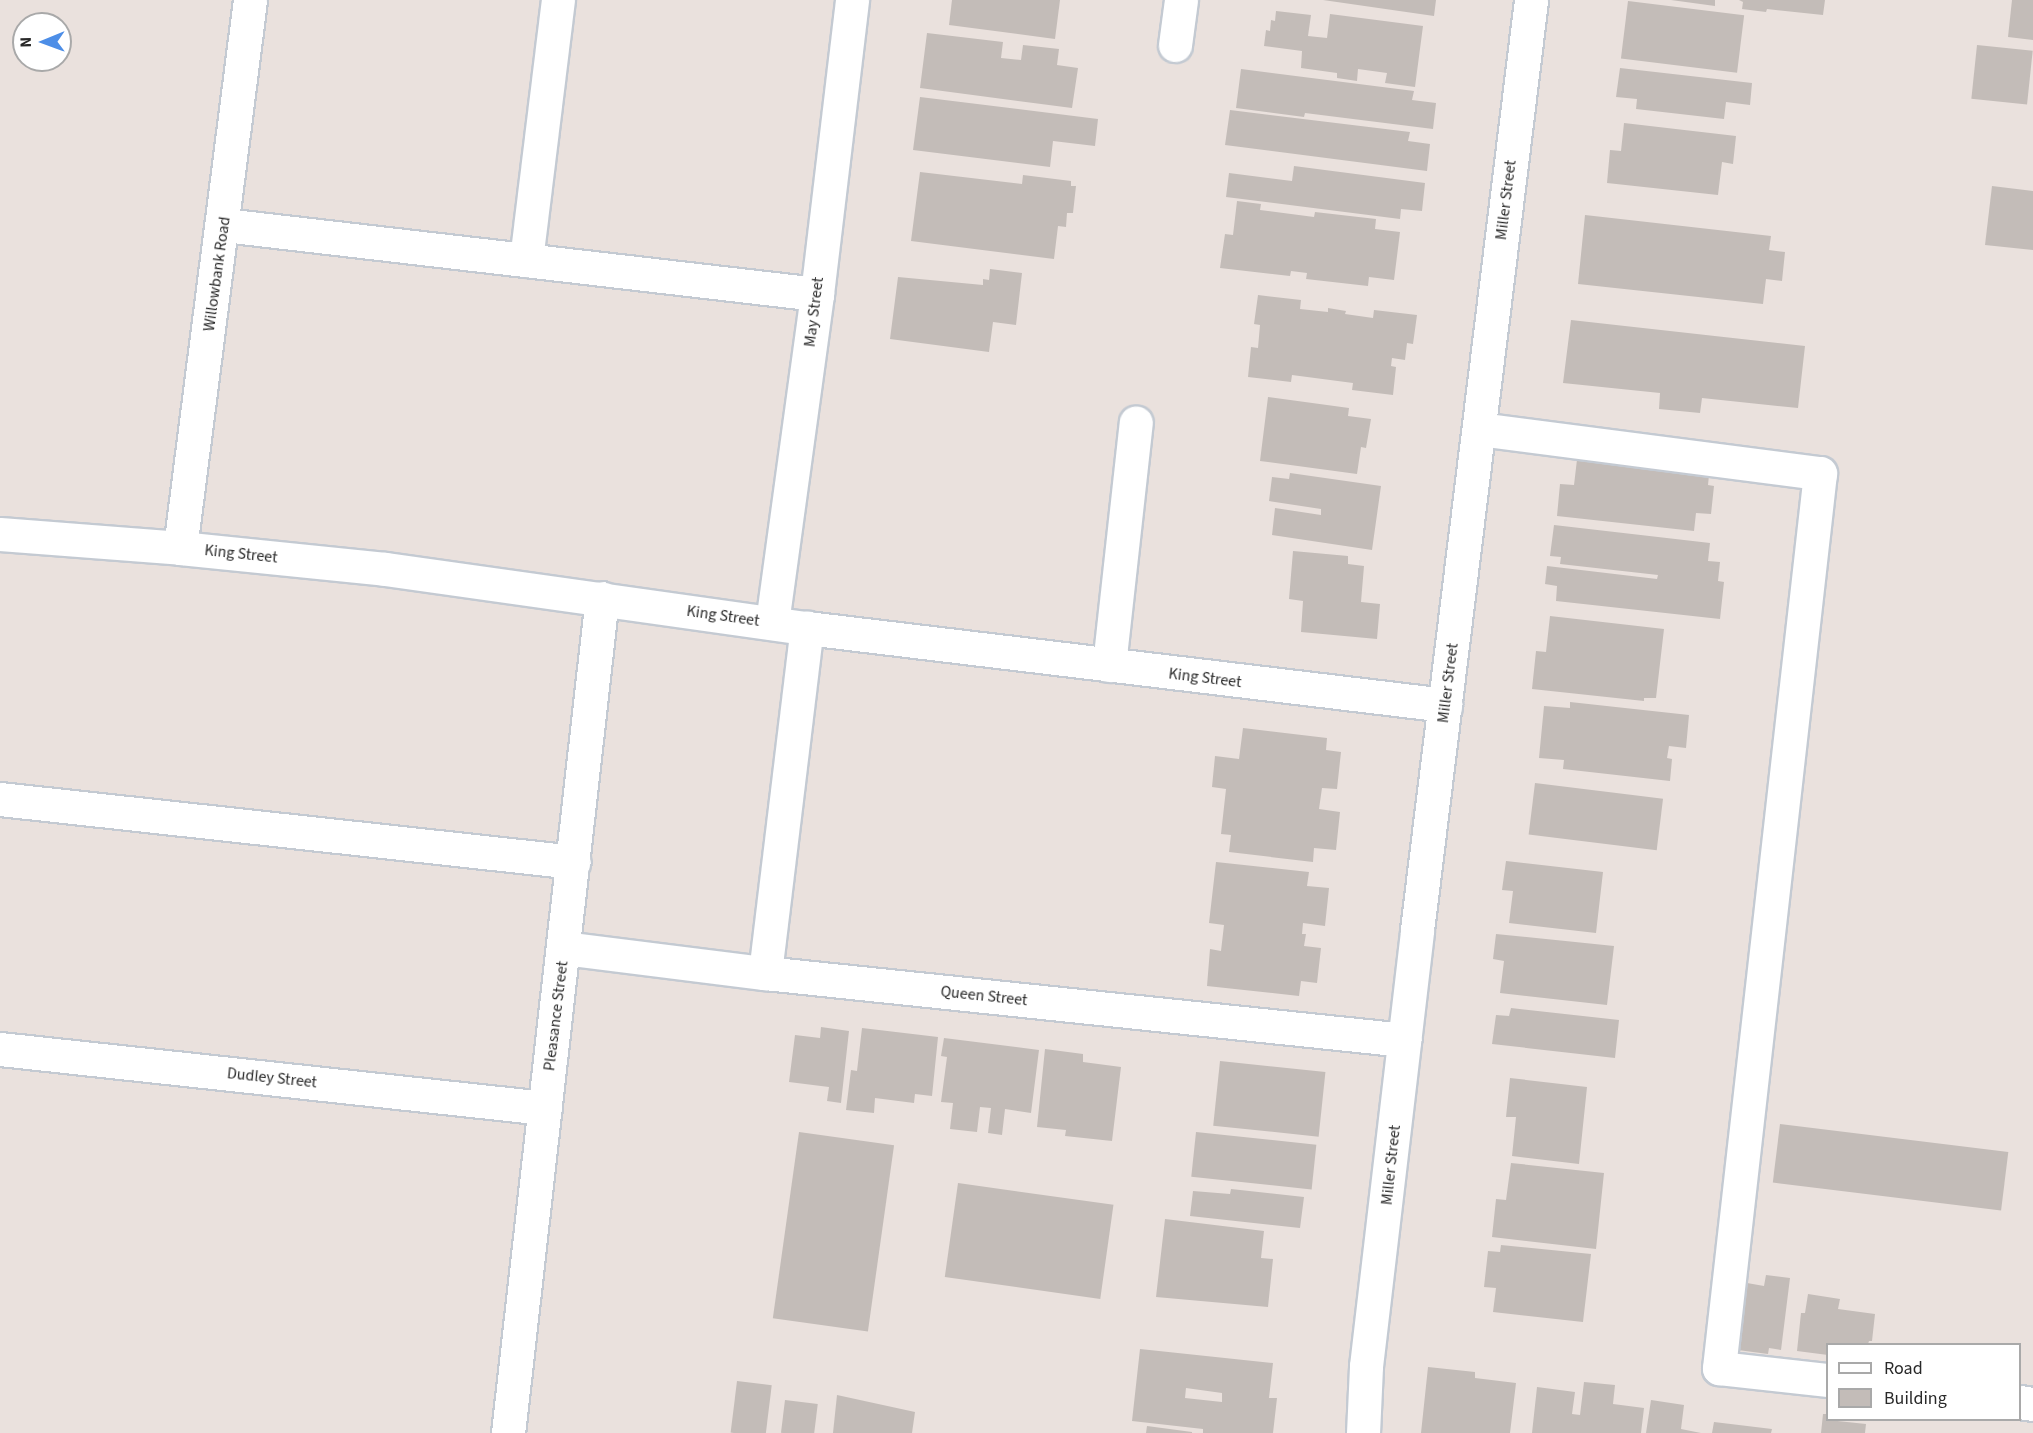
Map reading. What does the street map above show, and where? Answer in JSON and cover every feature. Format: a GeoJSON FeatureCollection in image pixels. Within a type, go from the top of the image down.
{"type":"FeatureCollection","features":[{"type":"Feature","properties":{"kind":"street","name":"Willowbank Road"},"geometry":{"type":"LineString","coordinates":[[180,548],[224,225],[250,0]]}},
{"type":"Feature","properties":{"kind":"street"},"geometry":{"type":"LineString","coordinates":[[526,260],[558,0]]}},
{"type":"Feature","properties":{"kind":"street","name":"May Street"},"geometry":{"type":"LineString","coordinates":[[772,623],[817,294],[852,0]]}},
{"type":"Feature","properties":{"kind":"street"},"geometry":{"type":"LineString","coordinates":[[1175,45],[1181,0]]}},
{"type":"Feature","properties":{"kind":"street","name":"Miller Street"},"geometry":{"type":"LineString","coordinates":[[1363,1433],[1366,1366],[1531,0]]}},
{"type":"Feature","properties":{"kind":"street"},"geometry":{"type":"LineString","coordinates":[[224,225],[817,294]]}},
{"type":"Feature","properties":{"kind":"street"},"geometry":{"type":"LineString","coordinates":[[1109,665],[1136,422]]}},
{"type":"Feature","properties":{"kind":"street"},"geometry":{"type":"LineString","coordinates":[[1479,429],[1820,473],[1719,1368],[1826,1380]]}},
{"type":"Feature","properties":{"kind":"street","name":"King Street"},"geometry":{"type":"LineString","coordinates":[[0,534],[180,548],[385,569],[807,628],[1445,705]]}},
{"type":"Feature","properties":{"kind":"street","name":"Pleasance Street"},"geometry":{"type":"LineString","coordinates":[[508,1433],[602,598]]}},
{"type":"Feature","properties":{"kind":"street"},"geometry":{"type":"LineString","coordinates":[[765,973],[807,628]]}},
{"type":"Feature","properties":{"kind":"street"},"geometry":{"type":"LineString","coordinates":[[0,800],[574,862]]}},
{"type":"Feature","properties":{"kind":"street","name":"Queen Street"},"geometry":{"type":"LineString","coordinates":[[563,948],[765,973],[1405,1040]]}},
{"type":"Feature","properties":{"kind":"street","name":"Dudley Street"},"geometry":{"type":"LineString","coordinates":[[0,1049],[545,1108]]}},
{"type":"Feature","properties":{"kind":"street","name":"Miller Street"},"geometry":{"type":"LineString","coordinates":[[1347,1433],[1366,1366]]}},
{"type":"Feature","properties":{"kind":"building"},"geometry":{"type":"Polygon","coordinates":[[[952,0],[1060,0],[1055,39],[949,25],[952,0]]]}},
{"type":"Feature","properties":{"kind":"building"},"geometry":{"type":"Polygon","coordinates":[[[1323,0],[1436,0],[1434,16],[1323,0]]]}},
{"type":"Feature","properties":{"kind":"building"},"geometry":{"type":"Polygon","coordinates":[[[1671,0],[1715,0],[1715,6],[1671,0]]]}},
{"type":"Feature","properties":{"kind":"building"},"geometry":{"type":"Polygon","coordinates":[[[1739,0],[1825,0],[1823,15],[1767,9],[1766,12],[1742,9],[1743,2],[1739,0]]]}},
{"type":"Feature","properties":{"kind":"building"},"geometry":{"type":"Polygon","coordinates":[[[2012,0],[2033,0],[2033,40],[2008,37],[2012,0]]]}},
{"type":"Feature","properties":{"kind":"building"},"geometry":{"type":"Polygon","coordinates":[[[1628,1],[1744,15],[1737,73],[1621,59],[1628,1]]]}},
{"type":"Feature","properties":{"kind":"building"},"geometry":{"type":"Polygon","coordinates":[[[1276,11],[1311,15],[1308,36],[1327,38],[1330,14],[1423,26],[1415,87],[1385,83],[1387,73],[1358,69],[1357,81],[1337,78],[1337,73],[1301,68],[1302,51],[1264,46],[1266,30],[1270,31],[1271,20],[1275,21],[1276,11]]]}},
{"type":"Feature","properties":{"kind":"building"},"geometry":{"type":"Polygon","coordinates":[[[927,33],[1003,42],[1001,58],[1021,60],[1023,45],[1059,49],[1057,65],[1078,68],[1072,108],[920,88],[927,33]]]}},
{"type":"Feature","properties":{"kind":"building"},"geometry":{"type":"Polygon","coordinates":[[[1977,45],[2033,51],[2027,105],[1971,99],[1977,45]]]}},
{"type":"Feature","properties":{"kind":"building"},"geometry":{"type":"Polygon","coordinates":[[[1620,68],[1752,83],[1750,105],[1726,102],[1724,119],[1636,109],[1637,99],[1616,97],[1620,68]]]}},
{"type":"Feature","properties":{"kind":"building"},"geometry":{"type":"Polygon","coordinates":[[[1241,69],[1414,91],[1412,100],[1436,103],[1433,129],[1305,113],[1304,117],[1236,108],[1241,69]]]}},
{"type":"Feature","properties":{"kind":"building"},"geometry":{"type":"Polygon","coordinates":[[[920,97],[1098,119],[1095,146],[1053,141],[1050,167],[913,150],[920,97]]]}},
{"type":"Feature","properties":{"kind":"building"},"geometry":{"type":"Polygon","coordinates":[[[1230,110],[1410,132],[1408,141],[1430,144],[1427,171],[1225,145],[1230,110]]]}},
{"type":"Feature","properties":{"kind":"building"},"geometry":{"type":"Polygon","coordinates":[[[1624,123],[1736,136],[1733,164],[1722,162],[1718,195],[1607,183],[1610,150],[1621,151],[1624,123]]]}},
{"type":"Feature","properties":{"kind":"building"},"geometry":{"type":"Polygon","coordinates":[[[1294,166],[1425,183],[1422,211],[1401,209],[1400,219],[1226,197],[1229,173],[1292,181],[1294,166]]]}},
{"type":"Feature","properties":{"kind":"building"},"geometry":{"type":"Polygon","coordinates":[[[920,172],[1022,184],[1023,175],[1071,181],[1071,186],[1076,186],[1073,213],[1067,213],[1066,227],[1058,226],[1054,259],[911,241],[920,172]]]}},
{"type":"Feature","properties":{"kind":"building"},"geometry":{"type":"Polygon","coordinates":[[[1992,186],[2033,191],[2033,250],[1985,245],[1992,186]]]}},
{"type":"Feature","properties":{"kind":"building"},"geometry":{"type":"Polygon","coordinates":[[[1237,201],[1261,204],[1260,210],[1314,217],[1315,212],[1376,219],[1375,229],[1400,232],[1394,280],[1369,277],[1368,286],[1306,279],[1307,273],[1291,271],[1290,276],[1220,268],[1225,234],[1233,235],[1237,201]]]}},
{"type":"Feature","properties":{"kind":"building"},"geometry":{"type":"Polygon","coordinates":[[[1585,215],[1771,236],[1769,250],[1785,252],[1782,281],[1766,279],[1763,304],[1578,284],[1585,215]]]}},
{"type":"Feature","properties":{"kind":"building"},"geometry":{"type":"Polygon","coordinates":[[[990,269],[1022,273],[1016,325],[993,322],[989,352],[890,339],[898,277],[983,285],[983,279],[989,280],[990,269]]]}},
{"type":"Feature","properties":{"kind":"building"},"geometry":{"type":"Polygon","coordinates":[[[1258,295],[1301,300],[1300,309],[1328,312],[1328,308],[1346,311],[1345,314],[1373,318],[1374,310],[1417,315],[1413,344],[1407,343],[1405,360],[1392,358],[1391,366],[1396,367],[1393,395],[1352,390],[1353,383],[1292,375],[1291,382],[1248,377],[1251,347],[1258,348],[1260,325],[1254,324],[1258,295]]]}},
{"type":"Feature","properties":{"kind":"building"},"geometry":{"type":"Polygon","coordinates":[[[1571,320],[1805,346],[1798,408],[1702,398],[1700,413],[1659,409],[1660,393],[1563,383],[1571,320]]]}},
{"type":"Feature","properties":{"kind":"building"},"geometry":{"type":"Polygon","coordinates":[[[1268,397],[1349,408],[1348,416],[1371,419],[1366,448],[1361,447],[1357,474],[1260,461],[1268,397]]]}},
{"type":"Feature","properties":{"kind":"building"},"geometry":{"type":"Polygon","coordinates":[[[1578,451],[1710,465],[1708,485],[1714,486],[1711,514],[1696,513],[1694,531],[1557,516],[1560,484],[1574,485],[1578,451]]]}},
{"type":"Feature","properties":{"kind":"building"},"geometry":{"type":"Polygon","coordinates":[[[1290,473],[1381,486],[1372,550],[1272,535],[1275,508],[1321,515],[1321,509],[1269,501],[1272,477],[1289,479],[1290,473]]]}},
{"type":"Feature","properties":{"kind":"building"},"geometry":{"type":"Polygon","coordinates":[[[1554,525],[1710,543],[1708,561],[1720,562],[1718,581],[1724,582],[1720,619],[1556,601],[1557,586],[1545,584],[1547,566],[1657,579],[1658,575],[1560,564],[1561,557],[1550,556],[1554,525]]]}},
{"type":"Feature","properties":{"kind":"building"},"geometry":{"type":"Polygon","coordinates":[[[1293,551],[1348,556],[1348,564],[1364,566],[1361,602],[1380,604],[1377,639],[1301,632],[1303,601],[1289,599],[1293,551]]]}},
{"type":"Feature","properties":{"kind":"building"},"geometry":{"type":"Polygon","coordinates":[[[1550,616],[1664,629],[1656,698],[1644,698],[1644,701],[1532,689],[1536,651],[1546,652],[1550,616]]]}},
{"type":"Feature","properties":{"kind":"building"},"geometry":{"type":"Polygon","coordinates":[[[1570,702],[1689,715],[1686,748],[1669,746],[1667,758],[1672,759],[1670,781],[1563,769],[1564,760],[1539,758],[1544,706],[1570,708],[1570,702]]]}},
{"type":"Feature","properties":{"kind":"building"},"geometry":{"type":"Polygon","coordinates":[[[1243,728],[1327,738],[1326,750],[1341,752],[1337,789],[1322,788],[1319,809],[1340,812],[1336,850],[1314,848],[1313,862],[1229,852],[1231,835],[1221,834],[1226,789],[1212,787],[1215,756],[1239,759],[1243,728]]]}},
{"type":"Feature","properties":{"kind":"building"},"geometry":{"type":"Polygon","coordinates":[[[1535,783],[1663,799],[1657,850],[1529,835],[1535,783]]]}},
{"type":"Feature","properties":{"kind":"building"},"geometry":{"type":"Polygon","coordinates":[[[1506,861],[1603,872],[1596,933],[1509,923],[1513,891],[1502,890],[1506,861]]]}},
{"type":"Feature","properties":{"kind":"building"},"geometry":{"type":"Polygon","coordinates":[[[1216,862],[1309,872],[1307,886],[1329,888],[1325,926],[1303,923],[1302,934],[1306,934],[1304,946],[1321,948],[1317,983],[1301,981],[1299,996],[1207,986],[1210,949],[1221,951],[1224,925],[1209,923],[1216,862]]]}},
{"type":"Feature","properties":{"kind":"building"},"geometry":{"type":"Polygon","coordinates":[[[1496,934],[1614,946],[1607,1005],[1500,993],[1504,961],[1493,959],[1496,934]]]}},
{"type":"Feature","properties":{"kind":"building"},"geometry":{"type":"Polygon","coordinates":[[[1511,1008],[1619,1020],[1615,1058],[1492,1044],[1496,1015],[1509,1016],[1511,1008]]]}},
{"type":"Feature","properties":{"kind":"building"},"geometry":{"type":"Polygon","coordinates":[[[821,1027],[849,1031],[841,1103],[827,1101],[829,1087],[789,1082],[795,1035],[820,1038],[821,1027]]]}},
{"type":"Feature","properties":{"kind":"building"},"geometry":{"type":"Polygon","coordinates":[[[862,1028],[938,1037],[932,1096],[915,1094],[914,1103],[875,1098],[874,1113],[846,1110],[851,1070],[857,1071],[862,1028]]]}},
{"type":"Feature","properties":{"kind":"building"},"geometry":{"type":"Polygon","coordinates":[[[944,1038],[1039,1050],[1031,1113],[1005,1109],[1002,1135],[988,1133],[991,1108],[980,1107],[977,1132],[950,1129],[953,1103],[941,1102],[947,1057],[941,1056],[944,1038]]]}},
{"type":"Feature","properties":{"kind":"building"},"geometry":{"type":"Polygon","coordinates":[[[1045,1049],[1083,1054],[1083,1062],[1121,1067],[1112,1141],[1065,1136],[1066,1130],[1037,1127],[1045,1049]]]}},
{"type":"Feature","properties":{"kind":"building"},"geometry":{"type":"Polygon","coordinates":[[[1220,1061],[1325,1072],[1319,1137],[1213,1126],[1220,1061]]]}},
{"type":"Feature","properties":{"kind":"building"},"geometry":{"type":"Polygon","coordinates":[[[1510,1078],[1587,1087],[1579,1164],[1512,1156],[1516,1117],[1506,1117],[1510,1078]]]}},
{"type":"Feature","properties":{"kind":"building"},"geometry":{"type":"Polygon","coordinates":[[[1780,1124],[2008,1152],[2001,1211],[1773,1183],[1780,1124]]]}},
{"type":"Feature","properties":{"kind":"building"},"geometry":{"type":"Polygon","coordinates":[[[799,1132],[894,1145],[868,1332],[773,1318],[799,1132]]]}},
{"type":"Feature","properties":{"kind":"building"},"geometry":{"type":"Polygon","coordinates":[[[1196,1132],[1316,1145],[1312,1189],[1191,1177],[1196,1132]]]}},
{"type":"Feature","properties":{"kind":"building"},"geometry":{"type":"Polygon","coordinates":[[[1511,1163],[1604,1173],[1596,1249],[1492,1237],[1496,1199],[1506,1200],[1511,1163]]]}},
{"type":"Feature","properties":{"kind":"building"},"geometry":{"type":"Polygon","coordinates":[[[958,1183],[1113,1205],[1100,1299],[945,1277],[958,1183]]]}},
{"type":"Feature","properties":{"kind":"building"},"geometry":{"type":"Polygon","coordinates":[[[1231,1189],[1304,1197],[1300,1228],[1190,1216],[1193,1191],[1230,1194],[1231,1189]]]}},
{"type":"Feature","properties":{"kind":"building"},"geometry":{"type":"Polygon","coordinates":[[[1165,1219],[1264,1231],[1261,1258],[1273,1259],[1268,1307],[1156,1297],[1165,1219]]]}},
{"type":"Feature","properties":{"kind":"building"},"geometry":{"type":"Polygon","coordinates":[[[1501,1245],[1591,1254],[1583,1322],[1493,1312],[1496,1288],[1484,1287],[1488,1251],[1500,1252],[1501,1245]]]}},
{"type":"Feature","properties":{"kind":"building"},"geometry":{"type":"Polygon","coordinates":[[[1766,1275],[1790,1278],[1781,1350],[1769,1348],[1768,1354],[1738,1350],[1741,1326],[1736,1325],[1739,1304],[1744,1305],[1747,1283],[1764,1286],[1766,1275]]]}},
{"type":"Feature","properties":{"kind":"building"},"geometry":{"type":"Polygon","coordinates":[[[1808,1294],[1840,1299],[1838,1309],[1875,1314],[1872,1341],[1868,1343],[1826,1343],[1826,1355],[1797,1351],[1801,1313],[1805,1313],[1808,1294]]]}},
{"type":"Feature","properties":{"kind":"building"},"geometry":{"type":"Polygon","coordinates":[[[1140,1349],[1273,1363],[1269,1398],[1277,1398],[1273,1433],[1203,1433],[1203,1429],[1132,1421],[1140,1349]],[[1186,1388],[1185,1398],[1222,1402],[1222,1393],[1186,1388]]]}},
{"type":"Feature","properties":{"kind":"building"},"geometry":{"type":"Polygon","coordinates":[[[1428,1367],[1475,1372],[1475,1378],[1516,1383],[1510,1433],[1421,1433],[1428,1367]]]}},
{"type":"Feature","properties":{"kind":"building"},"geometry":{"type":"Polygon","coordinates":[[[737,1381],[772,1385],[766,1433],[731,1433],[737,1381]]]}},
{"type":"Feature","properties":{"kind":"building"},"geometry":{"type":"Polygon","coordinates":[[[1584,1382],[1615,1385],[1613,1404],[1644,1408],[1641,1433],[1532,1433],[1537,1387],[1575,1392],[1572,1414],[1580,1415],[1584,1382]]]}},
{"type":"Feature","properties":{"kind":"building"},"geometry":{"type":"Polygon","coordinates":[[[837,1395],[915,1412],[912,1433],[833,1433],[837,1395]]]}},
{"type":"Feature","properties":{"kind":"building"},"geometry":{"type":"Polygon","coordinates":[[[785,1400],[818,1404],[814,1433],[781,1433],[785,1400]]]}},
{"type":"Feature","properties":{"kind":"building"},"geometry":{"type":"Polygon","coordinates":[[[1651,1400],[1684,1405],[1681,1429],[1701,1433],[1646,1433],[1651,1400]]]}},
{"type":"Feature","properties":{"kind":"building"},"geometry":{"type":"Polygon","coordinates":[[[1823,1414],[1826,1414],[1826,1421],[1866,1424],[1865,1433],[1821,1433],[1823,1414]]]}},
{"type":"Feature","properties":{"kind":"building"},"geometry":{"type":"Polygon","coordinates":[[[1714,1422],[1772,1429],[1771,1433],[1712,1433],[1714,1422]]]}},
{"type":"Feature","properties":{"kind":"building"},"geometry":{"type":"Polygon","coordinates":[[[1147,1426],[1192,1432],[1192,1433],[1146,1433],[1147,1426]]]}}]}
